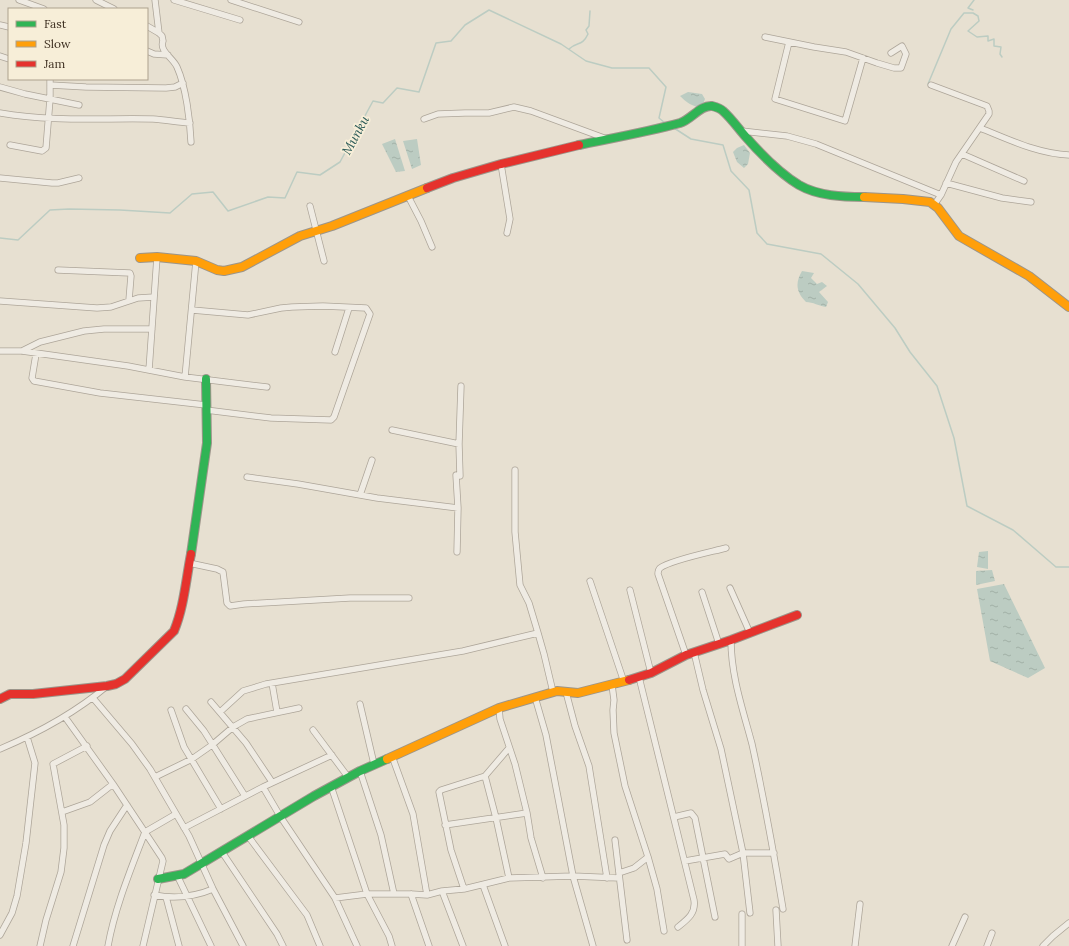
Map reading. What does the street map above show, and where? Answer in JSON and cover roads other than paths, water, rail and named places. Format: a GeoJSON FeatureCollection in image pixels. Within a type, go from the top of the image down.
{"type":"FeatureCollection","features":[{"type":"Feature","properties":{"kind":"street"},"geometry":{"type":"LineString","coordinates":[[20,0],[41,8]]}},
{"type":"Feature","properties":{"kind":"street"},"geometry":{"type":"LineString","coordinates":[[96,0],[112,8]]}},
{"type":"Feature","properties":{"kind":"street"},"geometry":{"type":"LineString","coordinates":[[155,0],[159,33]]}},
{"type":"Feature","properties":{"kind":"street"},"geometry":{"type":"LineString","coordinates":[[174,0],[240,20]]}},
{"type":"Feature","properties":{"kind":"street"},"geometry":{"type":"LineString","coordinates":[[231,0],[299,22]]}},
{"type":"Feature","properties":{"kind":"street"},"geometry":{"type":"LineString","coordinates":[[148,27],[159,33],[163,38],[162,46],[177,66],[183,84],[190,123],[191,142]]}},
{"type":"Feature","properties":{"kind":"street"},"geometry":{"type":"LineString","coordinates":[[765,37],[846,52],[894,68],[902,68],[906,54],[902,46],[891,52]]}},
{"type":"Feature","properties":{"kind":"street"},"geometry":{"type":"LineString","coordinates":[[789,42],[775,100],[845,121],[863,58]]}},
{"type":"Feature","properties":{"kind":"street"},"geometry":{"type":"LineString","coordinates":[[148,53],[168,55]]}},
{"type":"Feature","properties":{"kind":"street"},"geometry":{"type":"LineString","coordinates":[[10,145],[42,151],[46,148],[50,82],[86,87],[166,88],[183,84]]}},
{"type":"Feature","properties":{"kind":"street"},"geometry":{"type":"LineString","coordinates":[[931,85],[988,108],[989,114],[956,162],[941,194],[934,205]]}},
{"type":"Feature","properties":{"kind":"street"},"geometry":{"type":"LineString","coordinates":[[0,87],[80,105]]}},
{"type":"Feature","properties":{"kind":"street"},"geometry":{"type":"LineString","coordinates":[[140,258],[156,257],[196,261],[217,270],[224,271],[242,267],[300,236],[315,230],[332,226],[453,178],[572,146],[649,131],[683,122],[703,108],[711,106],[719,108],[724,112],[783,173],[799,185],[820,193],[930,202],[959,236],[1029,276],[1069,307]]}},
{"type":"Feature","properties":{"kind":"street"},"geometry":{"type":"LineString","coordinates":[[424,119],[438,114],[465,112],[489,113],[514,107],[531,111],[607,139]]}},
{"type":"Feature","properties":{"kind":"street"},"geometry":{"type":"LineString","coordinates":[[0,113],[26,118],[155,120],[190,123]]}},
{"type":"Feature","properties":{"kind":"street"},"geometry":{"type":"LineString","coordinates":[[980,128],[1048,153],[1069,155]]}},
{"type":"Feature","properties":{"kind":"street"},"geometry":{"type":"LineString","coordinates":[[742,131],[787,136],[816,144],[941,194]]}},
{"type":"Feature","properties":{"kind":"street"},"geometry":{"type":"LineString","coordinates":[[962,154],[1024,181]]}},
{"type":"Feature","properties":{"kind":"street"},"geometry":{"type":"LineString","coordinates":[[501,164],[510,218],[507,233]]}},
{"type":"Feature","properties":{"kind":"street"},"geometry":{"type":"LineString","coordinates":[[0,178],[52,183],[78,178]]}},
{"type":"Feature","properties":{"kind":"street"},"geometry":{"type":"LineString","coordinates":[[946,183],[1002,198],[1031,202]]}},
{"type":"Feature","properties":{"kind":"street"},"geometry":{"type":"LineString","coordinates":[[408,196],[421,220],[432,248]]}},
{"type":"Feature","properties":{"kind":"street"},"geometry":{"type":"LineString","coordinates":[[310,206],[324,262]]}},
{"type":"Feature","properties":{"kind":"street"},"geometry":{"type":"LineString","coordinates":[[149,370],[156,257]]}},
{"type":"Feature","properties":{"kind":"street"},"geometry":{"type":"LineString","coordinates":[[186,377],[196,261]]}},
{"type":"Feature","properties":{"kind":"street"},"geometry":{"type":"LineString","coordinates":[[58,270],[130,273],[129,300]]}},
{"type":"Feature","properties":{"kind":"street"},"geometry":{"type":"LineString","coordinates":[[0,301],[97,308],[110,307],[138,298],[154,297]]}},
{"type":"Feature","properties":{"kind":"street"},"geometry":{"type":"LineString","coordinates":[[36,354],[32,378],[34,381],[271,418],[331,420],[334,417],[344,390],[370,314],[366,308],[323,306],[281,308],[248,316],[192,310]]}},
{"type":"Feature","properties":{"kind":"street"},"geometry":{"type":"LineString","coordinates":[[335,352],[348,308]]}},
{"type":"Feature","properties":{"kind":"street"},"geometry":{"type":"LineString","coordinates":[[22,351],[40,342],[84,331],[104,329],[152,329]]}},
{"type":"Feature","properties":{"kind":"street"},"geometry":{"type":"LineString","coordinates":[[0,351],[22,351],[128,366],[186,377],[267,387]]}},
{"type":"Feature","properties":{"kind":"street"},"geometry":{"type":"LineString","coordinates":[[0,699],[10,694],[33,694],[116,684],[125,679],[174,631],[177,624],[194,538],[207,443],[206,379]]}},
{"type":"Feature","properties":{"kind":"street"},"geometry":{"type":"LineString","coordinates":[[457,552],[461,386]]}},
{"type":"Feature","properties":{"kind":"street"},"geometry":{"type":"LineString","coordinates":[[392,430],[459,444]]}},
{"type":"Feature","properties":{"kind":"street"},"geometry":{"type":"LineString","coordinates":[[360,495],[372,460]]}},
{"type":"Feature","properties":{"kind":"street"},"geometry":{"type":"LineString","coordinates":[[515,470],[515,532],[520,585],[538,633],[553,692]]}},
{"type":"Feature","properties":{"kind":"street"},"geometry":{"type":"LineString","coordinates":[[247,477],[298,484],[377,498],[458,508]]}},
{"type":"Feature","properties":{"kind":"street"},"geometry":{"type":"LineString","coordinates":[[726,548],[660,568],[658,574],[690,654],[721,748],[743,852],[750,913]]}},
{"type":"Feature","properties":{"kind":"street"},"geometry":{"type":"LineString","coordinates":[[189,563],[217,569],[222,572],[227,603],[230,606],[350,598],[409,598]]}},
{"type":"Feature","properties":{"kind":"street"},"geometry":{"type":"LineString","coordinates":[[590,581],[624,682]]}},
{"type":"Feature","properties":{"kind":"street"},"geometry":{"type":"LineString","coordinates":[[730,588],[750,633]]}},
{"type":"Feature","properties":{"kind":"street"},"geometry":{"type":"LineString","coordinates":[[630,590],[651,673]]}},
{"type":"Feature","properties":{"kind":"street"},"geometry":{"type":"LineString","coordinates":[[702,592],[719,644]]}},
{"type":"Feature","properties":{"kind":"street"},"geometry":{"type":"LineString","coordinates":[[158,879],[184,874],[348,777],[499,708],[553,692],[578,693],[624,682],[651,673],[690,654],[797,615]]}},
{"type":"Feature","properties":{"kind":"street"},"geometry":{"type":"LineString","coordinates":[[220,712],[243,692],[272,683],[463,652],[538,633]]}},
{"type":"Feature","properties":{"kind":"street"},"geometry":{"type":"LineString","coordinates":[[731,640],[736,684],[753,751],[774,853],[783,909]]}},
{"type":"Feature","properties":{"kind":"street"},"geometry":{"type":"LineString","coordinates":[[639,677],[695,906],[692,914],[678,927]]}},
{"type":"Feature","properties":{"kind":"street"},"geometry":{"type":"LineString","coordinates":[[272,683],[277,712]]}},
{"type":"Feature","properties":{"kind":"street"},"geometry":{"type":"LineString","coordinates":[[612,685],[614,700],[614,733],[625,786],[657,889],[664,931]]}},
{"type":"Feature","properties":{"kind":"street"},"geometry":{"type":"LineString","coordinates":[[0,749],[65,717],[93,698],[107,686]]}},
{"type":"Feature","properties":{"kind":"street"},"geometry":{"type":"LineString","coordinates":[[566,692],[575,726],[589,766],[607,878]]}},
{"type":"Feature","properties":{"kind":"street"},"geometry":{"type":"LineString","coordinates":[[535,697],[546,735],[573,876],[593,946]]}},
{"type":"Feature","properties":{"kind":"street"},"geometry":{"type":"LineString","coordinates":[[93,698],[132,744],[155,777],[184,828],[213,889],[243,946]]}},
{"type":"Feature","properties":{"kind":"street"},"geometry":{"type":"LineString","coordinates":[[211,702],[246,742],[272,782]]}},
{"type":"Feature","properties":{"kind":"street"},"geometry":{"type":"LineString","coordinates":[[360,704],[374,764]]}},
{"type":"Feature","properties":{"kind":"street"},"geometry":{"type":"LineString","coordinates":[[155,777],[192,759],[212,745],[233,727],[247,719],[299,708]]}},
{"type":"Feature","properties":{"kind":"street"},"geometry":{"type":"LineString","coordinates":[[499,708],[500,719],[515,764],[527,813],[531,838],[543,878]]}},
{"type":"Feature","properties":{"kind":"street"},"geometry":{"type":"LineString","coordinates":[[186,709],[204,731],[245,796]]}},
{"type":"Feature","properties":{"kind":"street"},"geometry":{"type":"LineString","coordinates":[[171,710],[184,747],[222,808]]}},
{"type":"Feature","properties":{"kind":"street"},"geometry":{"type":"LineString","coordinates":[[65,717],[87,746],[162,858],[143,946]]}},
{"type":"Feature","properties":{"kind":"street"},"geometry":{"type":"LineString","coordinates":[[313,730],[348,777]]}},
{"type":"Feature","properties":{"kind":"street"},"geometry":{"type":"LineString","coordinates":[[0,935],[12,913],[17,896],[26,843],[35,763],[27,737]]}},
{"type":"Feature","properties":{"kind":"street"},"geometry":{"type":"LineString","coordinates":[[40,946],[46,920],[61,872],[64,848],[64,825],[53,764],[87,746]]}},
{"type":"Feature","properties":{"kind":"street"},"geometry":{"type":"LineString","coordinates":[[464,889],[451,850],[439,792],[441,790],[485,776],[509,748]]}},
{"type":"Feature","properties":{"kind":"street"},"geometry":{"type":"LineString","coordinates":[[184,828],[263,786],[332,755]]}},
{"type":"Feature","properties":{"kind":"street"},"geometry":{"type":"LineString","coordinates":[[392,756],[413,814],[427,895]]}},
{"type":"Feature","properties":{"kind":"street"},"geometry":{"type":"LineString","coordinates":[[360,771],[381,835],[394,894]]}},
{"type":"Feature","properties":{"kind":"street"},"geometry":{"type":"LineString","coordinates":[[485,776],[509,878]]}},
{"type":"Feature","properties":{"kind":"street"},"geometry":{"type":"LineString","coordinates":[[62,812],[90,802],[113,784]]}},
{"type":"Feature","properties":{"kind":"street"},"geometry":{"type":"LineString","coordinates":[[263,786],[280,816],[335,898],[357,946]]}},
{"type":"Feature","properties":{"kind":"street"},"geometry":{"type":"LineString","coordinates":[[331,786],[367,894],[389,936],[392,946]]}},
{"type":"Feature","properties":{"kind":"street"},"geometry":{"type":"LineString","coordinates":[[73,946],[104,845],[110,831],[127,805]]}},
{"type":"Feature","properties":{"kind":"street"},"geometry":{"type":"LineString","coordinates":[[445,825],[527,813]]}},
{"type":"Feature","properties":{"kind":"street"},"geometry":{"type":"LineString","coordinates":[[674,816],[688,813],[692,814],[695,818],[715,917]]}},
{"type":"Feature","properties":{"kind":"street"},"geometry":{"type":"LineString","coordinates":[[108,946],[126,883],[145,832],[176,814]]}},
{"type":"Feature","properties":{"kind":"street"},"geometry":{"type":"LineString","coordinates":[[248,836],[307,915],[320,946]]}},
{"type":"Feature","properties":{"kind":"street"},"geometry":{"type":"LineString","coordinates":[[615,840],[627,940]]}},
{"type":"Feature","properties":{"kind":"street"},"geometry":{"type":"LineString","coordinates":[[222,852],[277,934],[283,946]]}},
{"type":"Feature","properties":{"kind":"street"},"geometry":{"type":"LineString","coordinates":[[685,861],[725,854],[729,859],[743,852],[774,853]]}},
{"type":"Feature","properties":{"kind":"street"},"geometry":{"type":"LineString","coordinates":[[335,898],[367,894],[427,895],[442,891],[464,889],[509,878],[573,876],[607,878],[619,876],[634,868],[648,857]]}},
{"type":"Feature","properties":{"kind":"street"},"geometry":{"type":"LineString","coordinates":[[177,875],[211,946]]}},
{"type":"Feature","properties":{"kind":"street"},"geometry":{"type":"LineString","coordinates":[[483,885],[505,946]]}},
{"type":"Feature","properties":{"kind":"street"},"geometry":{"type":"LineString","coordinates":[[154,895],[166,897],[188,896],[213,889]]}},
{"type":"Feature","properties":{"kind":"street"},"geometry":{"type":"LineString","coordinates":[[442,891],[464,946]]}},
{"type":"Feature","properties":{"kind":"street"},"geometry":{"type":"LineString","coordinates":[[411,894],[429,946]]}},
{"type":"Feature","properties":{"kind":"street"},"geometry":{"type":"LineString","coordinates":[[166,897],[178,946]]}},
{"type":"Feature","properties":{"kind":"street"},"geometry":{"type":"LineString","coordinates":[[855,946],[860,904]]}},
{"type":"Feature","properties":{"kind":"street"},"geometry":{"type":"LineString","coordinates":[[776,910],[778,946]]}},
{"type":"Feature","properties":{"kind":"street"},"geometry":{"type":"LineString","coordinates":[[742,914],[742,946]]}},
{"type":"Feature","properties":{"kind":"street"},"geometry":{"type":"LineString","coordinates":[[952,946],[964,918]]}},
{"type":"Feature","properties":{"kind":"street"},"geometry":{"type":"LineString","coordinates":[[1043,946],[1069,922]]}},
{"type":"Feature","properties":{"kind":"street"},"geometry":{"type":"LineString","coordinates":[[987,946],[992,933]]}},
{"type":"Feature","properties":{"kind":"water"},"geometry":{"type":"Polygon","coordinates":[[[688,92],[702,94],[705,99],[703,104],[698,107],[695,106],[688,103],[680,96],[688,92]]]}},
{"type":"Feature","properties":{"kind":"water"},"geometry":{"type":"Polygon","coordinates":[[[395,139],[405,171],[396,172],[382,144],[395,139]]]}},
{"type":"Feature","properties":{"kind":"water"},"geometry":{"type":"Polygon","coordinates":[[[417,139],[421,165],[412,169],[403,141],[417,139]]]}},
{"type":"Feature","properties":{"kind":"water"},"geometry":{"type":"Polygon","coordinates":[[[744,145],[750,153],[748,164],[744,168],[737,162],[733,152],[737,148],[744,145]]]}},
{"type":"Feature","properties":{"kind":"water"},"geometry":{"type":"Polygon","coordinates":[[[802,271],[814,273],[811,278],[817,284],[822,282],[827,286],[819,292],[828,302],[826,307],[806,302],[800,295],[798,291],[798,280],[802,271]]]}},
{"type":"Feature","properties":{"kind":"water"},"geometry":{"type":"Polygon","coordinates":[[[988,551],[988,569],[977,567],[979,552],[988,551]]]}},
{"type":"Feature","properties":{"kind":"water"},"geometry":{"type":"Polygon","coordinates":[[[992,570],[995,581],[976,585],[976,571],[992,570]]]}},
{"type":"Feature","properties":{"kind":"water"},"geometry":{"type":"Polygon","coordinates":[[[1004,584],[1045,668],[1028,678],[990,661],[977,589],[1004,584]]]}},
{"type":"Feature","properties":{"kind":"waterway"},"geometry":{"type":"LineString","coordinates":[[973,10],[968,8],[974,0]]}},
{"type":"Feature","properties":{"kind":"waterway","name":"Munku"},"geometry":{"type":"LineString","coordinates":[[0,238],[18,240],[50,210],[120,210],[170,213],[192,194],[213,192],[228,211],[268,197],[285,198],[297,172],[320,175],[340,162],[373,101],[383,103],[397,88],[419,92],[436,43],[451,41],[465,25],[489,10],[561,44],[586,61],[612,68],[649,68],[666,87],[659,118],[665,123]]}},
{"type":"Feature","properties":{"kind":"waterway"},"geometry":{"type":"LineString","coordinates":[[569,49],[584,41],[586,38],[588,34],[586,30],[589,26],[590,11]]}},
{"type":"Feature","properties":{"kind":"waterway"},"geometry":{"type":"LineString","coordinates":[[928,84],[951,29],[964,13],[973,13],[978,16],[979,21],[968,31],[977,37],[988,36],[988,41],[994,39],[994,46],[1001,47],[1000,54],[1002,57]]}},
{"type":"Feature","properties":{"kind":"waterway"},"geometry":{"type":"LineString","coordinates":[[674,128],[691,139],[723,145],[731,171],[749,190],[757,233],[767,244],[821,254],[858,284],[895,328],[910,352],[937,386],[954,438],[967,506],[1013,530],[1056,567],[1069,567]]}}]}
